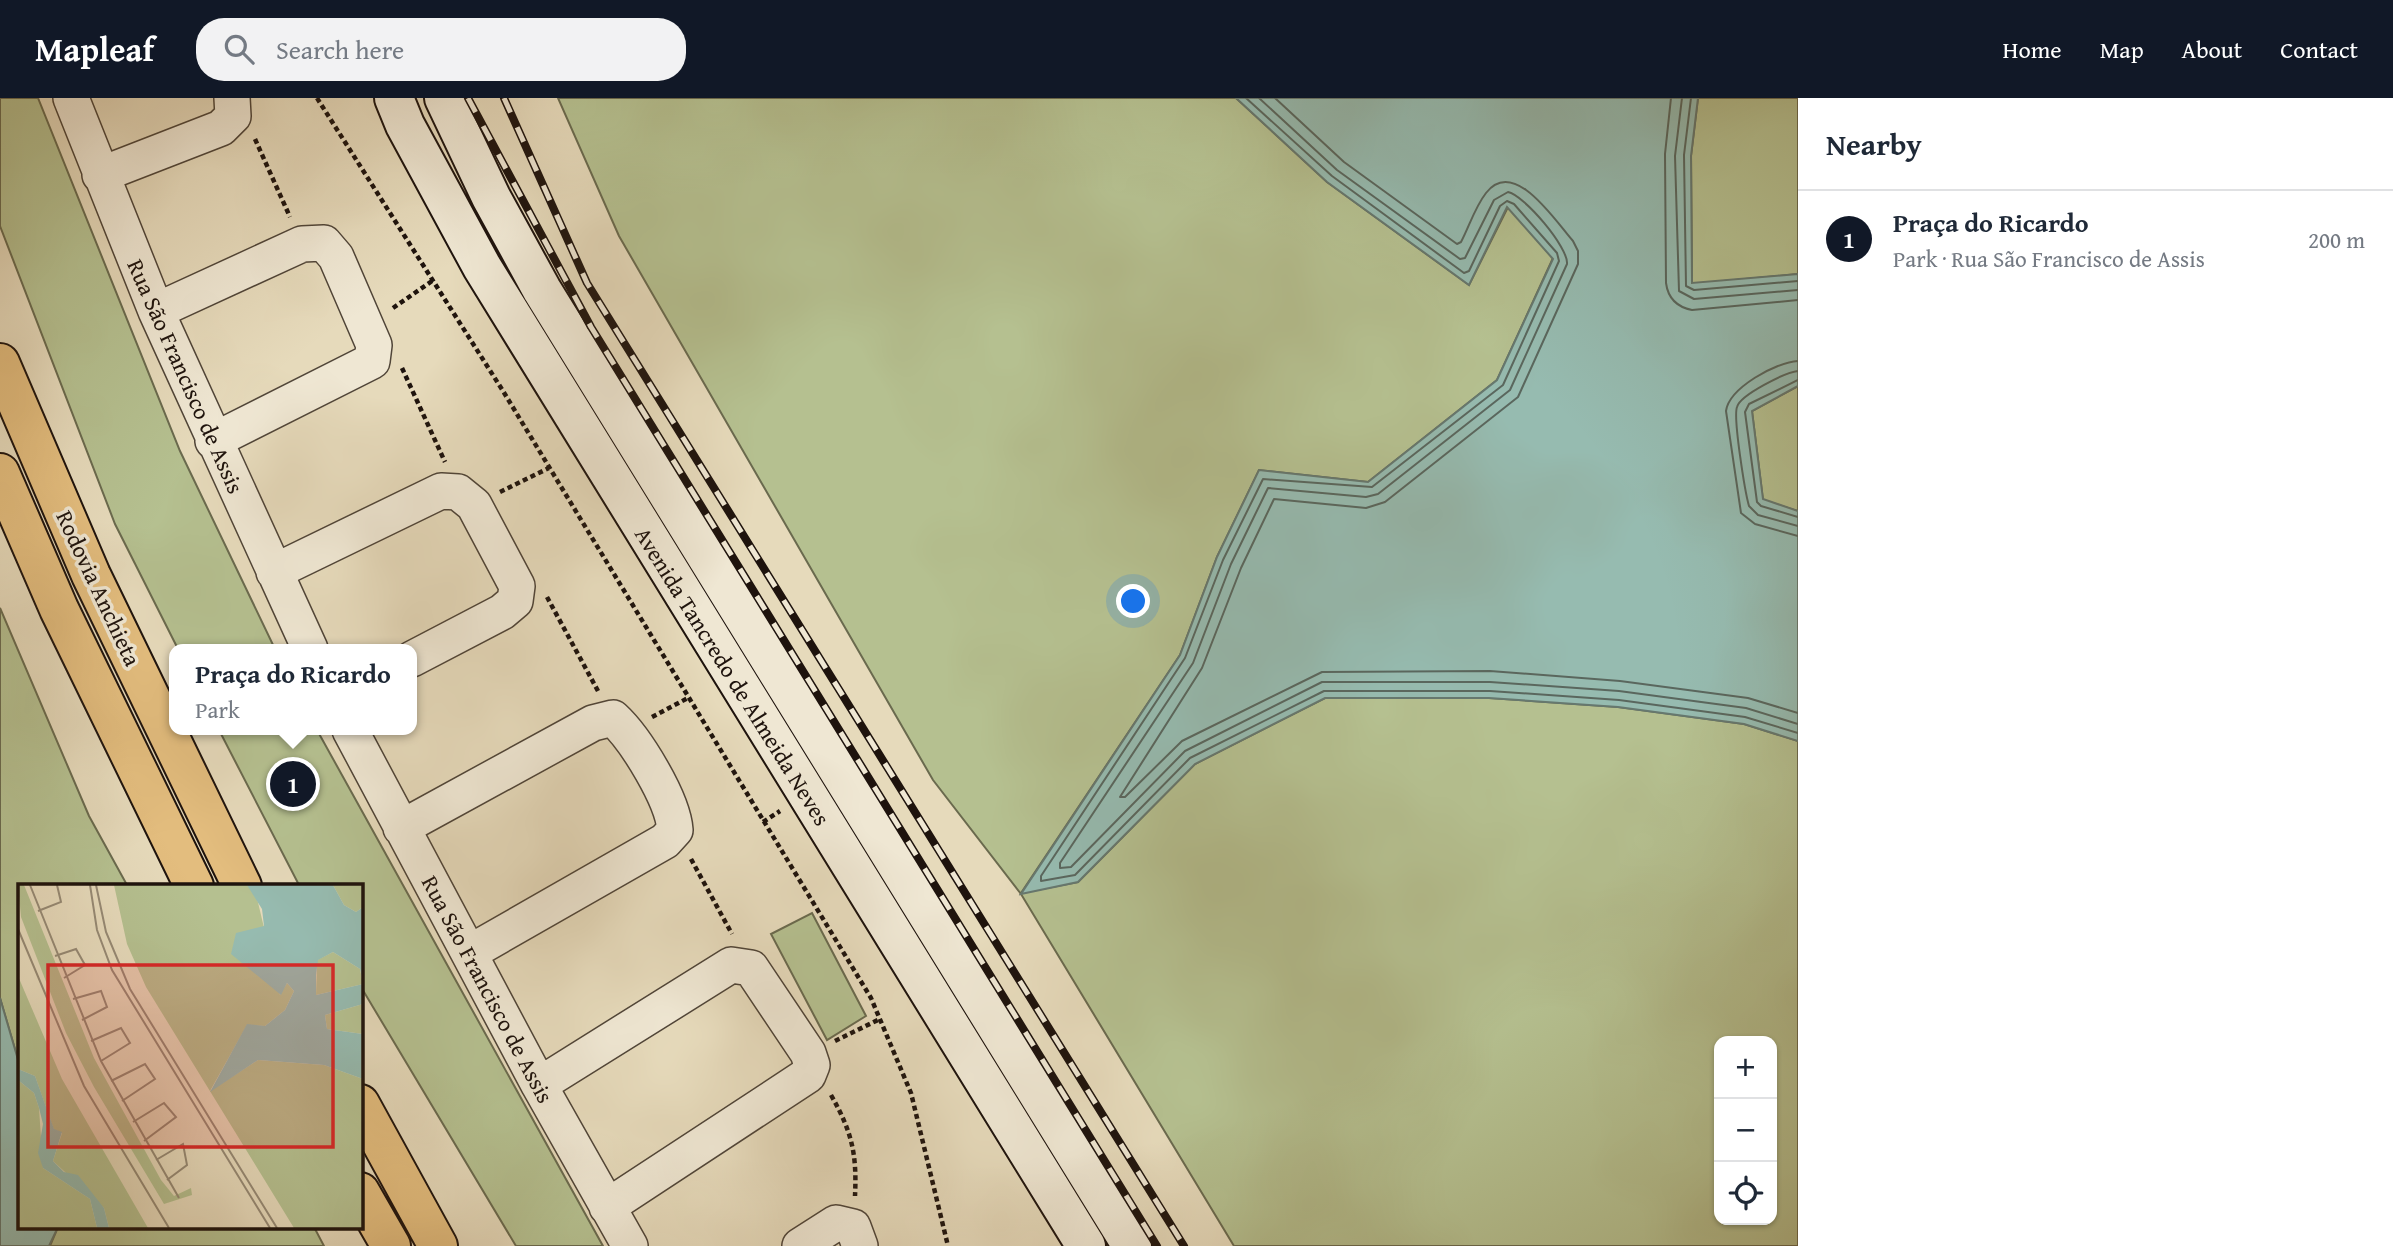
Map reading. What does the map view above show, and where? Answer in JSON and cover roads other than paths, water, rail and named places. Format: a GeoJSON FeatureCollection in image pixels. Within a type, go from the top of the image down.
{"type":"FeatureCollection","features":[{"type":"Feature","properties":{"kind":"highway","name":"Rodovia Anchieta"},"geometry":{"type":"LineString","coordinates":[[0,363],[91,575],[241,884]]}},
{"type":"Feature","properties":{"kind":"highway","name":"Rodovia Anchieta"},"geometry":{"type":"LineString","coordinates":[[0,473],[59,609],[193,884]]}},
{"type":"Feature","properties":{"kind":"highway"},"geometry":{"type":"LineString","coordinates":[[362,1108],[438,1246]]}},
{"type":"Feature","properties":{"kind":"highway"},"geometry":{"type":"LineString","coordinates":[[362,1195],[391,1246]]}},
{"type":"Feature","properties":{"kind":"main road","name":"Avenida Tancredo de Almeida Neves"},"geometry":{"type":"LineString","coordinates":[[394,98],[405,125],[482,267],[1086,1246]]}},
{"type":"Feature","properties":{"kind":"main road","name":"Avenida Tancredo de Almeida Neves"},"geometry":{"type":"LineString","coordinates":[[444,98],[491,197],[542,290],[1132,1246]]}},
{"type":"Feature","properties":{"kind":"street","name":"Rua São Francisco de Assis"},"geometry":{"type":"LineString","coordinates":[[71,98],[156,310],[213,441],[308,644]]}},
{"type":"Feature","properties":{"kind":"street"},"geometry":{"type":"LineString","coordinates":[[100,174],[221,128],[232,107]]}},
{"type":"Feature","properties":{"kind":"street"},"geometry":{"type":"LineString","coordinates":[[156,310],[302,244],[324,243],[336,257],[361,313],[374,345],[372,361],[213,441]]}},
{"type":"Feature","properties":{"kind":"street"},"geometry":{"type":"LineString","coordinates":[[274,572],[442,491],[466,498],[517,586],[516,601],[502,612],[417,656]]}},
{"type":"Feature","properties":{"kind":"street"},"geometry":{"type":"LineString","coordinates":[[401,828],[593,723],[619,724],[674,814],[675,830],[665,841],[469,953]]}},
{"type":"Feature","properties":{"kind":"street","name":"Rua São Francisco de Assis"},"geometry":{"type":"LineString","coordinates":[[353,735],[539,1085],[630,1246]]}},
{"type":"Feature","properties":{"kind":"street"},"geometry":{"type":"LineString","coordinates":[[539,1085],[731,965],[751,968],[783,1012],[810,1059],[808,1075],[607,1207]]}},
{"type":"Feature","properties":{"kind":"street"},"geometry":{"type":"LineString","coordinates":[[800,1246],[836,1223],[857,1236]]}},
{"type":"Feature","properties":{"kind":"water"},"geometry":{"type":"Polygon","coordinates":[[[1236,98],[1698,98],[1691,156],[1692,283],[1798,274],[1798,386],[1752,411],[1763,499],[1798,511],[1798,741],[1744,724],[1618,707],[1489,698],[1325,698],[1195,764],[1078,882],[1021,894],[1180,655],[1217,557],[1259,470],[1368,482],[1497,380],[1553,259],[1507,207],[1469,285],[1327,182],[1236,98]]]}},
{"type":"Feature","properties":{"kind":"water"},"geometry":{"type":"Polygon","coordinates":[[[0,998],[18,1060],[18,1228],[58,1228],[49,1246],[0,1246],[0,998]]]}},
{"type":"Feature","properties":{"kind":"railway"},"geometry":{"type":"LineString","coordinates":[[468,98],[591,327],[1157,1246]]}},
{"type":"Feature","properties":{"kind":"railway"},"geometry":{"type":"LineString","coordinates":[[504,98],[587,283],[1184,1246]]}},
{"type":"Feature","properties":{"kind":"place","name":"Praça do Ricardo"},"geometry":{"type":"Point","coordinates":[293,784]}}]}
